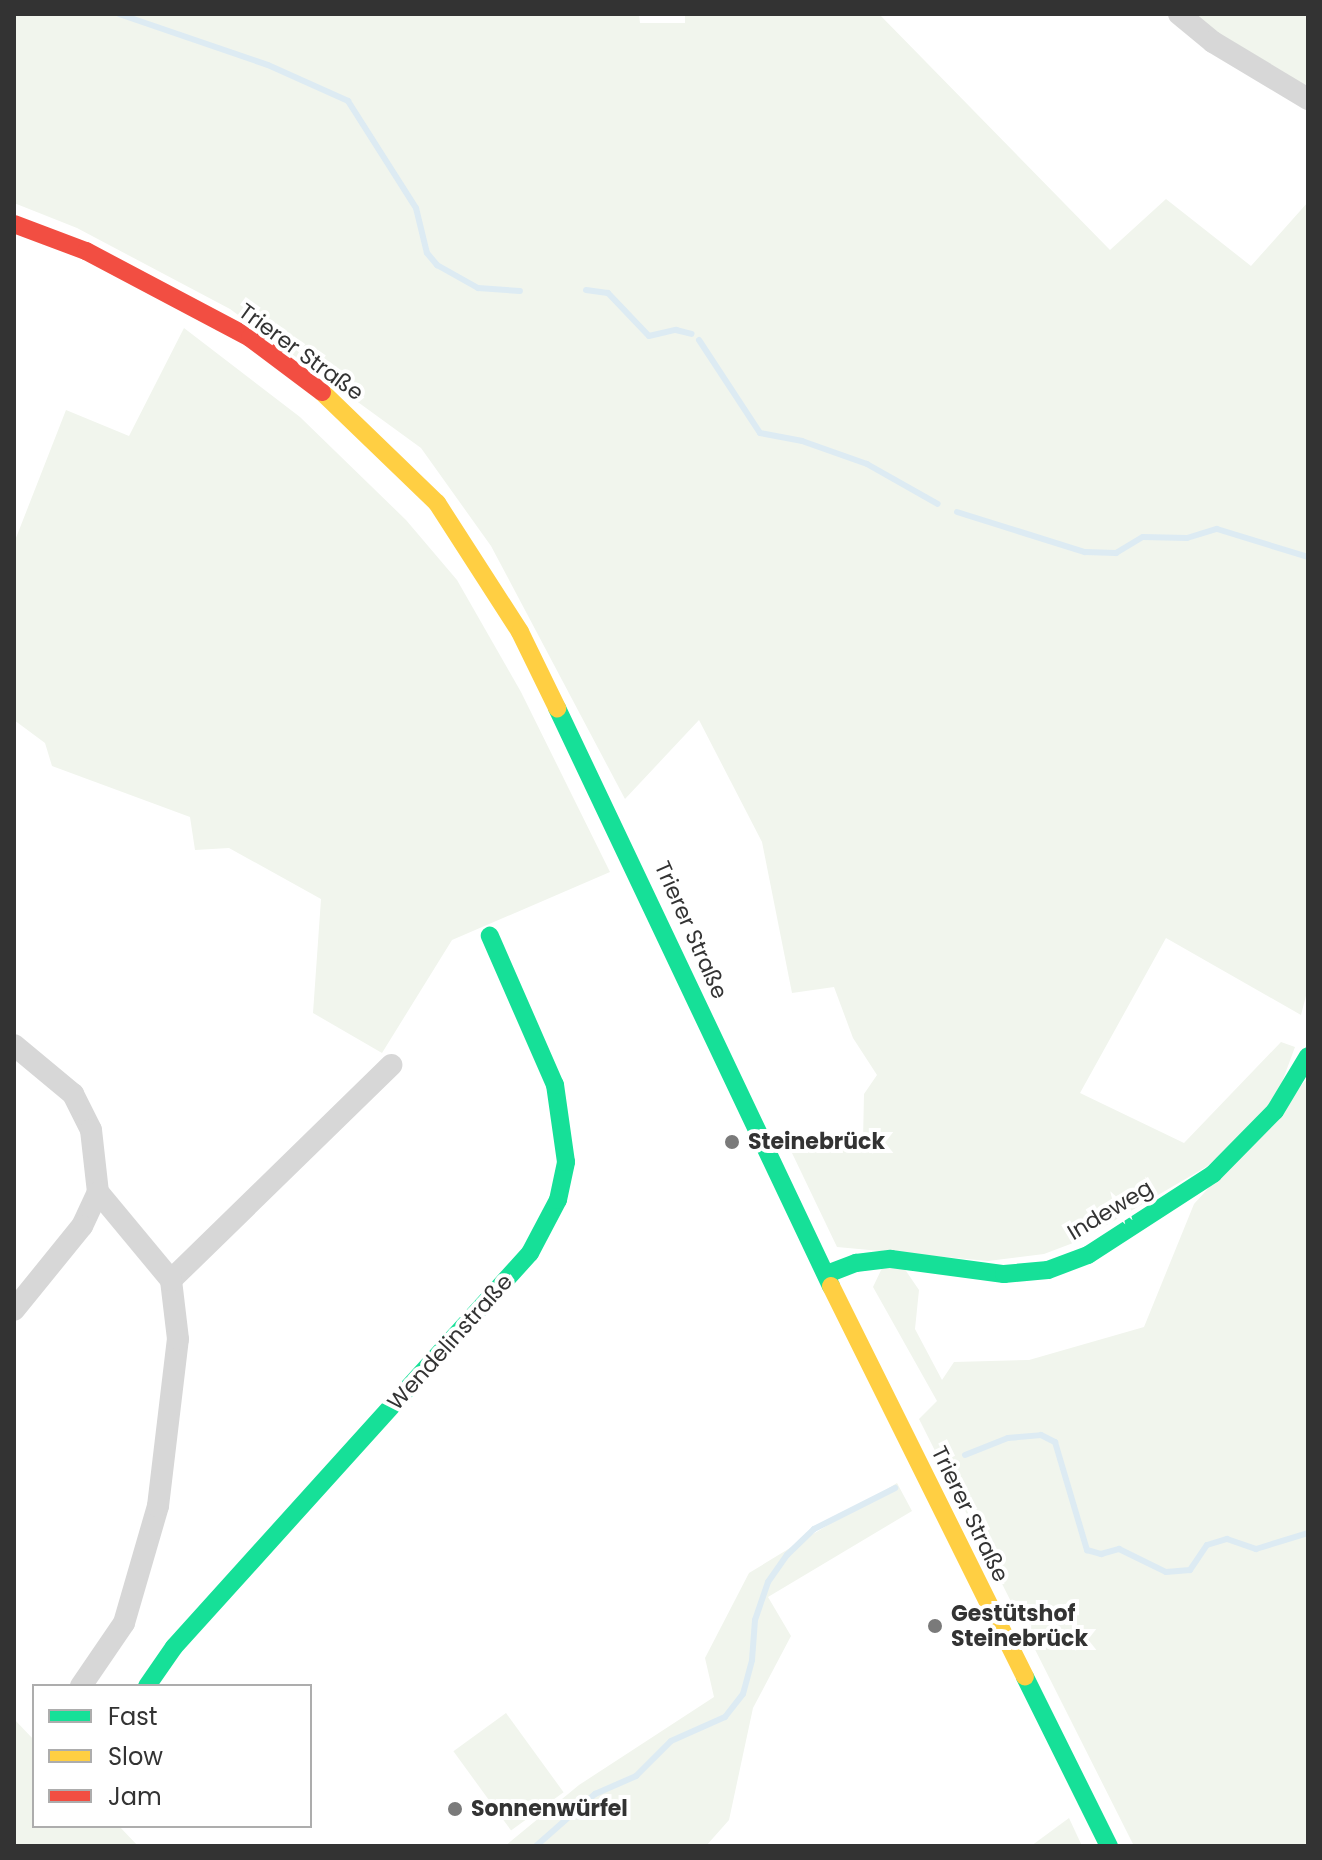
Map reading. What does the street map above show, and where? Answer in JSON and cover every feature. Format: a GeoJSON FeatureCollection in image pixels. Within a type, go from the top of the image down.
{"type":"FeatureCollection","features":[{"type":"Feature","properties":{"kind":"main road","name":"Trierer Straße"},"geometry":{"type":"LineString","coordinates":[[14,224],[86,251],[250,338],[332,399],[437,503],[520,632],[827,1274],[1109,1846]]}},
{"type":"Feature","properties":{"kind":"main road","name":"Wendelinstraße"},"geometry":{"type":"LineString","coordinates":[[148,1684],[174,1647],[530,1253],[558,1200],[566,1162],[555,1085],[490,936]]}},
{"type":"Feature","properties":{"kind":"main road","name":"Indeweg"},"geometry":{"type":"LineString","coordinates":[[827,1274],[856,1263],[891,1259],[1004,1274],[1048,1270],[1088,1255],[1213,1174],[1275,1111],[1299,1064],[1308,1056]]}},
{"type":"Feature","properties":{"kind":"street"},"geometry":{"type":"LineString","coordinates":[[1179,14],[1213,42],[1308,99]]}},
{"type":"Feature","properties":{"kind":"street"},"geometry":{"type":"LineString","coordinates":[[14,1045],[73,1094],[91,1130],[98,1192],[82,1226],[14,1310]]}},
{"type":"Feature","properties":{"kind":"street"},"geometry":{"type":"LineString","coordinates":[[171,1280],[391,1065]]}},
{"type":"Feature","properties":{"kind":"street"},"geometry":{"type":"LineString","coordinates":[[82,1684],[124,1623],[158,1506],[178,1339],[171,1280],[98,1192]]}},
{"type":"Feature","properties":{"kind":"shaded area"},"geometry":{"type":"Polygon","coordinates":[[[14,14],[639,14],[640,23],[685,23],[685,14],[879,14],[1110,250],[1166,199],[1251,266],[1308,202],[1308,988],[1301,1015],[1166,938],[1080,1093],[1184,1143],[1281,1042],[1295,1047],[1271,1112],[1206,1167],[1081,1240],[1044,1254],[988,1261],[837,1247],[792,1153],[863,1140],[864,1094],[877,1075],[853,1038],[834,987],[792,993],[762,842],[699,720],[625,799],[491,546],[421,448],[230,309],[77,228],[14,203],[14,14]]]}},
{"type":"Feature","properties":{"kind":"shaded area"},"geometry":{"type":"Polygon","coordinates":[[[1185,14],[1308,14],[1308,92],[1185,14]]]}},
{"type":"Feature","properties":{"kind":"shaded area"},"geometry":{"type":"Polygon","coordinates":[[[184,328],[300,417],[406,520],[457,580],[521,692],[610,872],[452,940],[382,1053],[313,1013],[321,899],[229,848],[195,850],[190,817],[52,766],[45,743],[14,720],[14,543],[66,410],[129,436],[184,328]]]}},
{"type":"Feature","properties":{"kind":"shaded area"},"geometry":{"type":"Polygon","coordinates":[[[1308,1078],[1308,1846],[1134,1846],[919,1419],[937,1401],[873,1287],[883,1266],[904,1268],[919,1290],[915,1329],[942,1380],[954,1362],[1029,1360],[1144,1327],[1194,1204],[1308,1078]]]}},
{"type":"Feature","properties":{"kind":"shaded area"},"geometry":{"type":"Polygon","coordinates":[[[897,1483],[912,1511],[768,1597],[791,1636],[753,1708],[729,1820],[706,1846],[505,1846],[579,1785],[714,1697],[705,1658],[749,1573],[897,1483]]]}},
{"type":"Feature","properties":{"kind":"shaded area"},"geometry":{"type":"Polygon","coordinates":[[[506,1713],[564,1792],[511,1830],[453,1751],[506,1713]]]}},
{"type":"Feature","properties":{"kind":"shaded area"},"geometry":{"type":"Polygon","coordinates":[[[14,1719],[32,1738],[32,1828],[121,1828],[138,1846],[14,1846],[14,1719]]]}},
{"type":"Feature","properties":{"kind":"shaded area"},"geometry":{"type":"Polygon","coordinates":[[[1069,1818],[1082,1846],[1031,1846],[1069,1818]]]}},
{"type":"Feature","properties":{"kind":"waterway"},"geometry":{"type":"LineString","coordinates":[[119,14],[268,65],[348,101],[416,208],[427,253],[437,265],[478,288],[520,291]]}},
{"type":"Feature","properties":{"kind":"waterway"},"geometry":{"type":"LineString","coordinates":[[586,290],[608,293],[649,336],[676,330],[692,334]]}},
{"type":"Feature","properties":{"kind":"waterway"},"geometry":{"type":"LineString","coordinates":[[699,340],[760,433],[802,441],[867,464],[938,504]]}},
{"type":"Feature","properties":{"kind":"waterway"},"geometry":{"type":"LineString","coordinates":[[957,512],[1085,552],[1116,553],[1143,537],[1187,538],[1217,529],[1308,557]]}},
{"type":"Feature","properties":{"kind":"waterway"},"geometry":{"type":"LineString","coordinates":[[965,1455],[1008,1438],[1041,1435],[1055,1442],[1087,1550],[1101,1554],[1119,1549],[1166,1572],[1190,1570],[1207,1545],[1227,1539],[1256,1549],[1308,1533]]}},
{"type":"Feature","properties":{"kind":"waterway"},"geometry":{"type":"LineString","coordinates":[[536,1846],[595,1794],[636,1776],[671,1741],[725,1717],[743,1694],[752,1660],[755,1620],[768,1582],[787,1555],[814,1529],[895,1488]]}},
{"type":"Feature","properties":{"kind":"traffic: fast"},"geometry":{"type":"LineString","coordinates":[[557,708],[831,1286]]}},
{"type":"Feature","properties":{"kind":"traffic: fast"},"geometry":{"type":"LineString","coordinates":[[148,1684],[174,1647],[530,1253],[558,1200],[566,1162],[555,1085],[490,936]]}},
{"type":"Feature","properties":{"kind":"traffic: fast"},"geometry":{"type":"LineString","coordinates":[[827,1274],[856,1263],[891,1259],[1004,1274],[1048,1270],[1088,1255],[1213,1174],[1275,1111],[1308,1056]]}},
{"type":"Feature","properties":{"kind":"traffic: fast"},"geometry":{"type":"LineString","coordinates":[[1025,1677],[1109,1846]]}},
{"type":"Feature","properties":{"kind":"traffic: slow"},"geometry":{"type":"LineString","coordinates":[[322,392],[437,503],[520,632],[557,708]]}},
{"type":"Feature","properties":{"kind":"traffic: slow"},"geometry":{"type":"LineString","coordinates":[[831,1286],[1025,1677]]}},
{"type":"Feature","properties":{"kind":"traffic: jam"},"geometry":{"type":"LineString","coordinates":[[14,224],[86,251],[250,338],[322,392]]}},
{"type":"Feature","properties":{"kind":"place","name":"Steinebrück"},"geometry":{"type":"Point","coordinates":[732,1142]}},
{"type":"Feature","properties":{"kind":"place","name":"Gestütshof Steinebrück"},"geometry":{"type":"Point","coordinates":[935,1626]}},
{"type":"Feature","properties":{"kind":"place","name":"Sonnenwürfel"},"geometry":{"type":"Point","coordinates":[455,1809]}}]}
